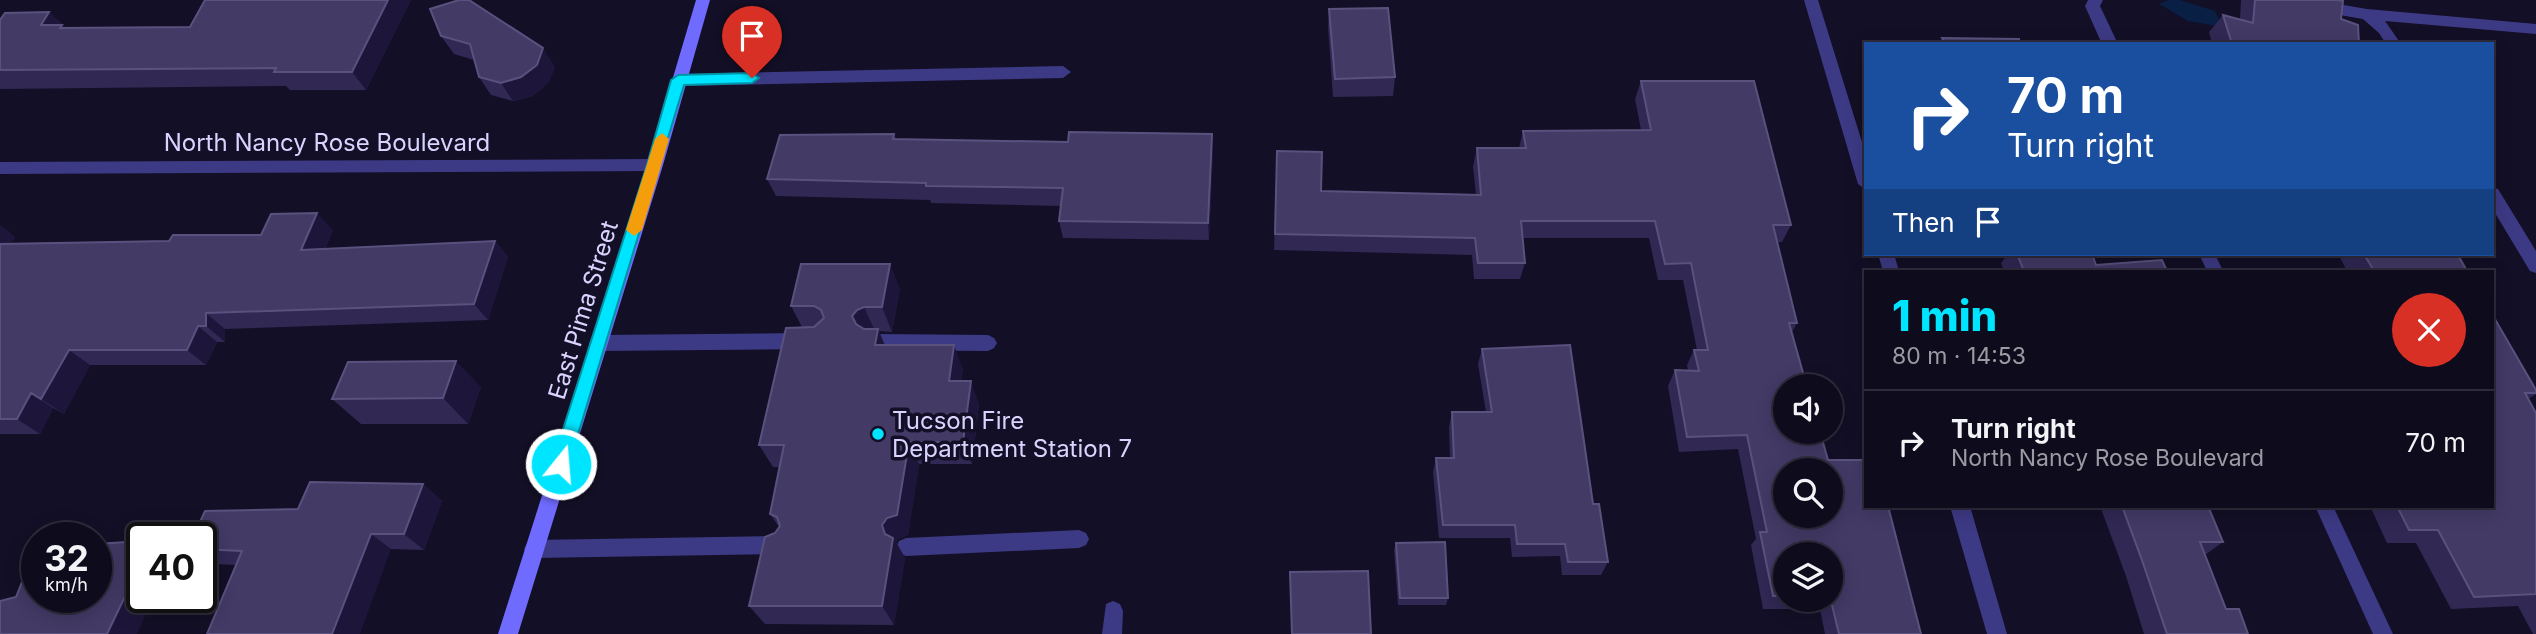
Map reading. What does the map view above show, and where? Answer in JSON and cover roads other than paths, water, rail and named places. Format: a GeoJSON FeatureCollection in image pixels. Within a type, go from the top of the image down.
{"type":"FeatureCollection","features":[{"type":"Feature","properties":{"kind":"street","name":"East Pima Street"},"geometry":{"type":"LineString","coordinates":[[508,634],[703,0]]}},
{"type":"Feature","properties":{"kind":"street"},"geometry":{"type":"LineString","coordinates":[[1811,0],[1864,177]]}},
{"type":"Feature","properties":{"kind":"street"},"geometry":{"type":"LineString","coordinates":[[2096,0],[2092,6],[2109,42]]}},
{"type":"Feature","properties":{"kind":"street"},"geometry":{"type":"LineString","coordinates":[[2281,0],[2367,14],[2536,29]]}},
{"type":"Feature","properties":{"kind":"street"},"geometry":{"type":"LineString","coordinates":[[2367,14],[2384,29],[2393,42]]}},
{"type":"Feature","properties":{"kind":"street"},"geometry":{"type":"LineString","coordinates":[[678,80],[1063,72]]}},
{"type":"Feature","properties":{"kind":"street","name":"North Nancy Rose Boulevard"},"geometry":{"type":"LineString","coordinates":[[0,167],[654,165]]}},
{"type":"Feature","properties":{"kind":"street"},"geometry":{"type":"LineString","coordinates":[[2494,197],[2536,266]]}},
{"type":"Feature","properties":{"kind":"street"},"geometry":{"type":"LineString","coordinates":[[598,343],[825,341]]}},
{"type":"Feature","properties":{"kind":"street"},"geometry":{"type":"LineString","coordinates":[[875,342],[988,343]]}},
{"type":"Feature","properties":{"kind":"street"},"geometry":{"type":"LineString","coordinates":[[1961,508],[1997,634]]}},
{"type":"Feature","properties":{"kind":"street"},"geometry":{"type":"LineString","coordinates":[[2324,508],[2383,634]]}},
{"type":"Feature","properties":{"kind":"street"},"geometry":{"type":"LineString","coordinates":[[906,547],[1079,539]]}},
{"type":"Feature","properties":{"kind":"street"},"geometry":{"type":"LineString","coordinates":[[534,549],[782,545]]}},
{"type":"Feature","properties":{"kind":"street"},"geometry":{"type":"LineString","coordinates":[[1112,634],[1113,611]]}},
{"type":"Feature","properties":{"kind":"water"},"geometry":{"type":"Polygon","coordinates":[[[2168,0],[2180,0],[2215,11],[2223,27],[2188,21],[2159,4],[2168,0]]]}},
{"type":"Feature","properties":{"kind":"place","name":"Tucson Fire Department Station 7"},"geometry":{"type":"Point","coordinates":[878,434]}}]}
